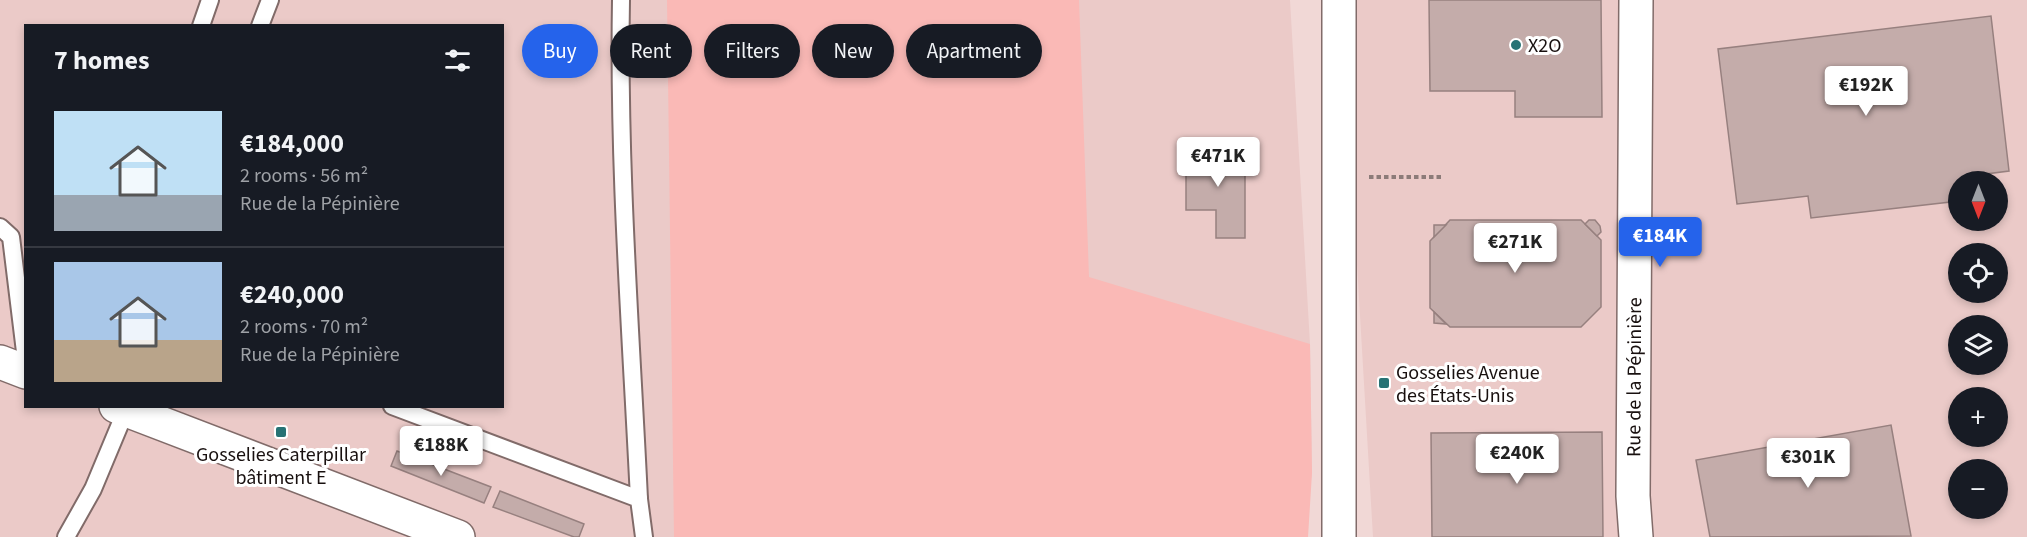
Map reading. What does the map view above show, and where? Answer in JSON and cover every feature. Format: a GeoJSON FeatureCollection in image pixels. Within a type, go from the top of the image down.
{"type":"FeatureCollection","features":[{"type":"Feature","properties":{"kind":"street"},"geometry":{"type":"LineString","coordinates":[[1339,0],[1339,537]]}},
{"type":"Feature","properties":{"kind":"street","name":"Rue de la Pépinière"},"geometry":{"type":"LineString","coordinates":[[1636,0],[1633,496],[1636,537]]}},
{"type":"Feature","properties":{"kind":"street"},"geometry":{"type":"LineString","coordinates":[[0,362],[24,371]]}},
{"type":"Feature","properties":{"kind":"street"},"geometry":{"type":"LineString","coordinates":[[121,408],[458,537]]}},
{"type":"Feature","properties":{"kind":"lane"},"geometry":{"type":"LineString","coordinates":[[202,24],[210,0]]}},
{"type":"Feature","properties":{"kind":"lane"},"geometry":{"type":"LineString","coordinates":[[261,24],[270,0]]}},
{"type":"Feature","properties":{"kind":"lane"},"geometry":{"type":"LineString","coordinates":[[621,0],[623,183],[639,499],[644,537]]}},
{"type":"Feature","properties":{"kind":"lane"},"geometry":{"type":"LineString","coordinates":[[0,227],[11,237],[24,344]]}},
{"type":"Feature","properties":{"kind":"lane"},"geometry":{"type":"LineString","coordinates":[[66,537],[93,489],[121,408]]}},
{"type":"Feature","properties":{"kind":"lane"},"geometry":{"type":"LineString","coordinates":[[397,408],[639,499]]}},
{"type":"Feature","properties":{"kind":"path"},"geometry":{"type":"LineString","coordinates":[[1339,177],[1441,177]]}},
{"type":"Feature","properties":{"kind":"shaded area"},"geometry":{"type":"Polygon","coordinates":[[[0,0],[1290,0],[1310,344],[1312,473],[1303,537],[0,537],[0,0]]]}},
{"type":"Feature","properties":{"kind":"shaded area"},"geometry":{"type":"Polygon","coordinates":[[[667,0],[1079,0],[1089,277],[1310,344],[1312,473],[1308,537],[674,537],[668,78],[692,78],[692,24],[667,24],[667,0]]]}},
{"type":"Feature","properties":{"kind":"shaded area"},"geometry":{"type":"Polygon","coordinates":[[[1348,0],[2027,0],[2027,537],[1373,537],[1355,230],[1348,0]]]}},
{"type":"Feature","properties":{"kind":"building","name":"X2O"},"geometry":{"type":"Polygon","coordinates":[[[1429,0],[1601,0],[1602,117],[1515,117],[1515,91],[1430,91],[1429,0]]]}},
{"type":"Feature","properties":{"kind":"building"},"geometry":{"type":"Polygon","coordinates":[[[1991,16],[2009,171],[1948,171],[1948,202],[1811,218],[1808,196],[1737,204],[1718,49],[1991,16]]]}},
{"type":"Feature","properties":{"kind":"building"},"geometry":{"type":"Polygon","coordinates":[[[1186,150],[1245,150],[1245,238],[1216,238],[1216,210],[1186,210],[1186,150]]]}},
{"type":"Feature","properties":{"kind":"building"},"geometry":{"type":"Polygon","coordinates":[[[1450,220],[1581,220],[1601,240],[1601,307],[1581,327],[1450,327],[1430,308],[1430,241],[1450,220]]]}},
{"type":"Feature","properties":{"kind":"building"},"geometry":{"type":"Polygon","coordinates":[[[1589,220],[1595,220],[1600,226],[1601,232],[1597,236],[1585,224],[1589,220]]]}},
{"type":"Feature","properties":{"kind":"building"},"geometry":{"type":"Polygon","coordinates":[[[1434,225],[1446,225],[1434,237],[1434,225]]]}},
{"type":"Feature","properties":{"kind":"building"},"geometry":{"type":"Polygon","coordinates":[[[1434,312],[1446,324],[1434,323],[1434,312]]]}},
{"type":"Feature","properties":{"kind":"building"},"geometry":{"type":"Polygon","coordinates":[[[1891,425],[1911,536],[1710,537],[1696,460],[1891,425]]]}},
{"type":"Feature","properties":{"kind":"building"},"geometry":{"type":"Polygon","coordinates":[[[1602,432],[1603,537],[1432,537],[1431,433],[1602,432]]]}},
{"type":"Feature","properties":{"kind":"building"},"geometry":{"type":"Polygon","coordinates":[[[397,451],[491,487],[484,503],[391,466],[397,451]]]}},
{"type":"Feature","properties":{"kind":"building"},"geometry":{"type":"Polygon","coordinates":[[[500,491],[584,524],[579,537],[493,507],[500,491]]]}},
{"type":"Feature","properties":{"kind":"place","name":"X2O"},"geometry":{"type":"Point","coordinates":[1516,45]}},
{"type":"Feature","properties":{"kind":"place","name":"Gosselies Avenue des États-Unis"},"geometry":{"type":"Point","coordinates":[1384,383]}},
{"type":"Feature","properties":{"kind":"place","name":"Gosselies Caterpillar bâtiment E"},"geometry":{"type":"Point","coordinates":[281,432]}}]}
